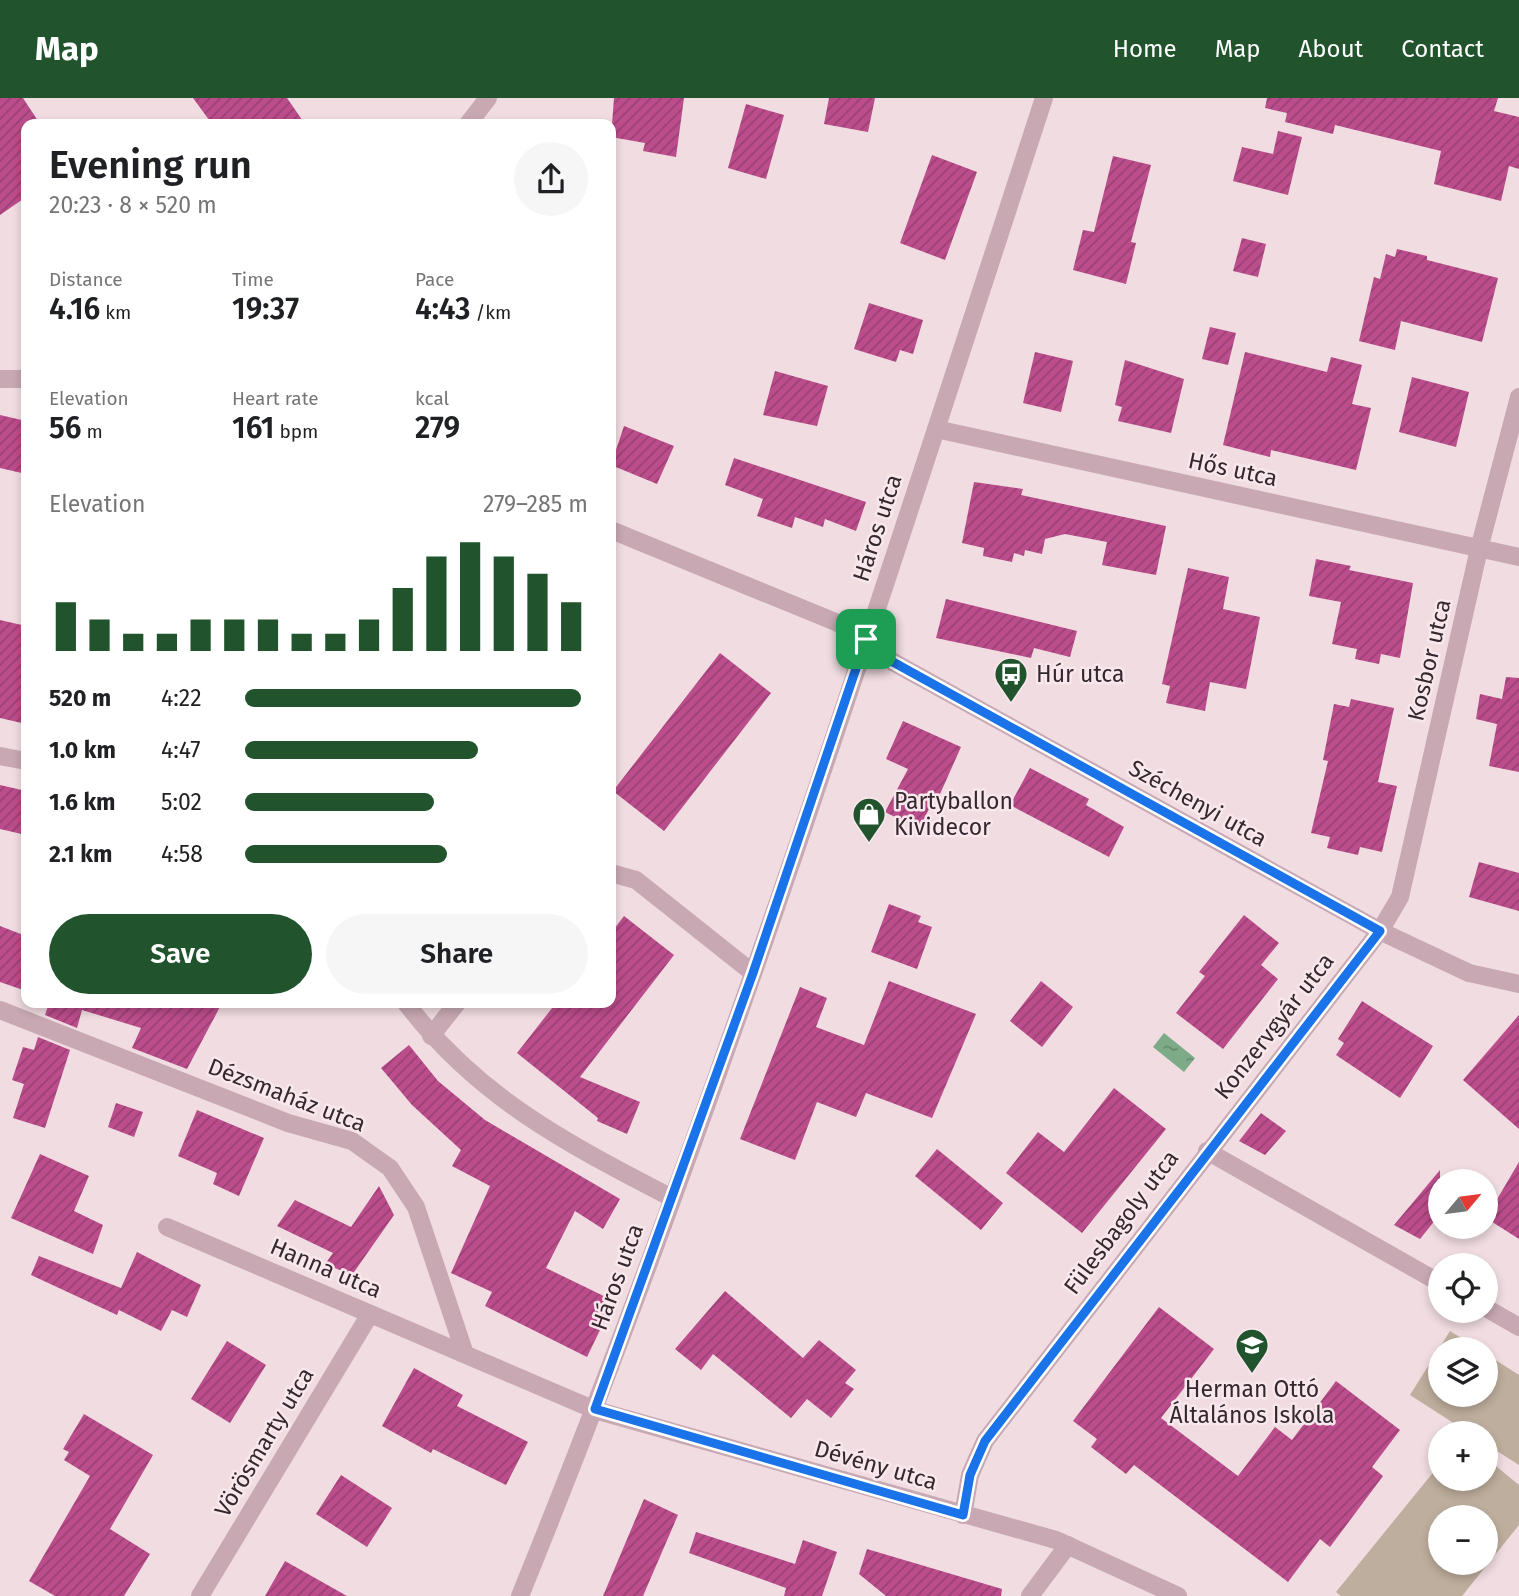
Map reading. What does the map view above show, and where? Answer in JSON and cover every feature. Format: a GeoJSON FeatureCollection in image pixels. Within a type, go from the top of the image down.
{"type":"FeatureCollection","features":[{"type":"Feature","properties":{"kind":"street"},"geometry":{"type":"LineString","coordinates":[[472,119],[488,98]]}},
{"type":"Feature","properties":{"kind":"street","name":"Háros utca"},"geometry":{"type":"LineString","coordinates":[[520,1596],[595,1409],[753,973],[1044,98]]}},
{"type":"Feature","properties":{"kind":"street"},"geometry":{"type":"LineString","coordinates":[[0,379],[21,379]]}},
{"type":"Feature","properties":{"kind":"street","name":"Kosbor utca"},"geometry":{"type":"LineString","coordinates":[[1380,931],[1400,897],[1479,549],[1519,397]]}},
{"type":"Feature","properties":{"kind":"street","name":"Hős utca"},"geometry":{"type":"LineString","coordinates":[[936,429],[1519,557]]}},
{"type":"Feature","properties":{"kind":"street"},"geometry":{"type":"LineString","coordinates":[[616,532],[838,623],[866,639]]}},
{"type":"Feature","properties":{"kind":"street","name":"Széchenyi utca"},"geometry":{"type":"LineString","coordinates":[[866,639],[893,662],[1380,931],[1469,973],[1519,984]]}},
{"type":"Feature","properties":{"kind":"street"},"geometry":{"type":"LineString","coordinates":[[0,756],[21,760]]}},
{"type":"Feature","properties":{"kind":"street"},"geometry":{"type":"LineString","coordinates":[[616,874],[636,880],[753,973]]}},
{"type":"Feature","properties":{"kind":"street","name":"Konzervgyár utca"},"geometry":{"type":"LineString","coordinates":[[1206,1151],[1380,931]]}},
{"type":"Feature","properties":{"kind":"street"},"geometry":{"type":"LineString","coordinates":[[410,1008],[431,1036],[518,1113],[672,1198]]}},
{"type":"Feature","properties":{"kind":"street"},"geometry":{"type":"LineString","coordinates":[[431,1036],[453,1008]]}},
{"type":"Feature","properties":{"kind":"street","name":"Dézsmaház utca"},"geometry":{"type":"LineString","coordinates":[[0,1010],[288,1123],[352,1141],[390,1168],[416,1207],[466,1354]]}},
{"type":"Feature","properties":{"kind":"street","name":"Fülesbagoly utca"},"geometry":{"type":"LineString","coordinates":[[963,1515],[970,1475],[985,1441],[1206,1151],[1428,1276]]}},
{"type":"Feature","properties":{"kind":"street","name":"Hanna utca"},"geometry":{"type":"LineString","coordinates":[[167,1227],[466,1354]]}},
{"type":"Feature","properties":{"kind":"street","name":"Vörösmarty utca"},"geometry":{"type":"LineString","coordinates":[[200,1596],[370,1314]]}},
{"type":"Feature","properties":{"kind":"street"},"geometry":{"type":"LineString","coordinates":[[1498,1315],[1519,1327]]}},
{"type":"Feature","properties":{"kind":"street"},"geometry":{"type":"LineString","coordinates":[[466,1354],[595,1409]]}},
{"type":"Feature","properties":{"kind":"street","name":"Dévény utca"},"geometry":{"type":"LineString","coordinates":[[595,1409],[1068,1545],[1178,1596]]}},
{"type":"Feature","properties":{"kind":"street"},"geometry":{"type":"LineString","coordinates":[[1030,1596],[1068,1545]]}},
{"type":"Feature","properties":{"kind":"shaded area"},"geometry":{"type":"Polygon","coordinates":[[[1450,1331],[1460,1337],[1446,1337],[1450,1331]]]}},
{"type":"Feature","properties":{"kind":"shaded area"},"geometry":{"type":"Polygon","coordinates":[[[1498,1362],[1519,1375],[1519,1465],[1498,1452],[1498,1421],[1450,1421],[1429,1407],[1498,1407],[1498,1362]]]}},
{"type":"Feature","properties":{"kind":"shaded area"},"geometry":{"type":"Polygon","coordinates":[[[1428,1366],[1428,1407],[1410,1395],[1428,1366]]]}},
{"type":"Feature","properties":{"kind":"shaded area"},"geometry":{"type":"Polygon","coordinates":[[[1498,1468],[1519,1485],[1519,1525],[1498,1551],[1498,1505],[1428,1505],[1428,1575],[1479,1575],[1462,1596],[1341,1596],[1336,1592],[1428,1479],[1428,1491],[1498,1491],[1498,1468]]]}},
{"type":"Feature","properties":{"kind":"water"},"geometry":{"type":"Polygon","coordinates":[[[1164,1033],[1195,1058],[1184,1072],[1153,1047],[1164,1033]]]}},
{"type":"Feature","properties":{"kind":"building"},"geometry":{"type":"Polygon","coordinates":[[[0,98],[23,98],[37,119],[21,119],[21,200],[0,215],[0,98]]]}},
{"type":"Feature","properties":{"kind":"building"},"geometry":{"type":"Polygon","coordinates":[[[193,98],[287,98],[302,119],[208,119],[193,98]]]}},
{"type":"Feature","properties":{"kind":"building"},"geometry":{"type":"Polygon","coordinates":[[[614,98],[684,98],[676,157],[643,151],[645,143],[616,138],[616,119],[612,119],[614,98]]]}},
{"type":"Feature","properties":{"kind":"building"},"geometry":{"type":"Polygon","coordinates":[[[829,98],[875,98],[868,132],[824,124],[829,98]]]}},
{"type":"Feature","properties":{"kind":"building"},"geometry":{"type":"Polygon","coordinates":[[[1267,98],[1498,98],[1494,111],[1519,117],[1519,169],[1509,166],[1501,201],[1434,184],[1441,151],[1335,125],[1333,134],[1285,122],[1287,113],[1265,108],[1267,98]]]}},
{"type":"Feature","properties":{"kind":"building"},"geometry":{"type":"Polygon","coordinates":[[[746,104],[784,115],[766,179],[728,168],[746,104]]]}},
{"type":"Feature","properties":{"kind":"building"},"geometry":{"type":"Polygon","coordinates":[[[1278,131],[1302,137],[1288,195],[1233,181],[1242,147],[1273,154],[1278,131]]]}},
{"type":"Feature","properties":{"kind":"building"},"geometry":{"type":"Polygon","coordinates":[[[932,155],[977,172],[945,260],[900,243],[932,155]]]}},
{"type":"Feature","properties":{"kind":"building"},"geometry":{"type":"Polygon","coordinates":[[[1113,156],[1151,165],[1131,242],[1136,243],[1126,284],[1073,270],[1083,230],[1094,232],[1113,156]]]}},
{"type":"Feature","properties":{"kind":"building"},"geometry":{"type":"Polygon","coordinates":[[[1242,238],[1266,244],[1258,277],[1233,271],[1242,238]]]}},
{"type":"Feature","properties":{"kind":"building"},"geometry":{"type":"Polygon","coordinates":[[[1397,249],[1427,256],[1427,260],[1498,278],[1482,342],[1401,321],[1395,350],[1359,341],[1374,277],[1380,279],[1386,254],[1395,257],[1397,249]]]}},
{"type":"Feature","properties":{"kind":"building"},"geometry":{"type":"Polygon","coordinates":[[[869,303],[923,320],[913,354],[900,350],[896,362],[854,349],[869,303]]]}},
{"type":"Feature","properties":{"kind":"building"},"geometry":{"type":"Polygon","coordinates":[[[1210,327],[1236,333],[1228,365],[1202,359],[1210,327]]]}},
{"type":"Feature","properties":{"kind":"building"},"geometry":{"type":"Polygon","coordinates":[[[1035,352],[1073,361],[1061,412],[1023,403],[1035,352]]]}},
{"type":"Feature","properties":{"kind":"building"},"geometry":{"type":"Polygon","coordinates":[[[1245,352],[1327,372],[1331,357],[1362,365],[1352,404],[1371,408],[1356,470],[1271,450],[1270,457],[1223,445],[1245,352]]]}},
{"type":"Feature","properties":{"kind":"building"},"geometry":{"type":"Polygon","coordinates":[[[1125,360],[1184,379],[1171,433],[1118,421],[1122,407],[1115,405],[1125,360]]]}},
{"type":"Feature","properties":{"kind":"building"},"geometry":{"type":"Polygon","coordinates":[[[775,371],[828,386],[817,426],[763,415],[775,371]]]}},
{"type":"Feature","properties":{"kind":"building"},"geometry":{"type":"Polygon","coordinates":[[[1412,377],[1469,392],[1456,447],[1399,432],[1412,377]]]}},
{"type":"Feature","properties":{"kind":"building"},"geometry":{"type":"Polygon","coordinates":[[[0,415],[21,420],[21,473],[0,468],[0,415]]]}},
{"type":"Feature","properties":{"kind":"building"},"geometry":{"type":"Polygon","coordinates":[[[624,426],[674,446],[657,484],[616,467],[616,450],[624,426]]]}},
{"type":"Feature","properties":{"kind":"building"},"geometry":{"type":"Polygon","coordinates":[[[734,458],[866,502],[856,531],[825,519],[823,527],[795,517],[792,528],[757,516],[763,499],[725,485],[734,458]]]}},
{"type":"Feature","properties":{"kind":"building"},"geometry":{"type":"Polygon","coordinates":[[[974,482],[1023,489],[1021,495],[1166,526],[1156,575],[1102,565],[1107,542],[1065,534],[1045,539],[1042,554],[1025,550],[1024,556],[1014,553],[1012,562],[983,556],[984,548],[962,543],[974,482]]]}},
{"type":"Feature","properties":{"kind":"building"},"geometry":{"type":"Polygon","coordinates":[[[1316,559],[1351,566],[1349,570],[1413,583],[1400,658],[1381,654],[1379,664],[1355,659],[1357,649],[1332,644],[1341,602],[1309,596],[1316,559]]]}},
{"type":"Feature","properties":{"kind":"building"},"geometry":{"type":"Polygon","coordinates":[[[1188,568],[1229,577],[1223,609],[1260,617],[1246,689],[1210,682],[1205,711],[1166,703],[1170,686],[1162,684],[1188,568]]]}},
{"type":"Feature","properties":{"kind":"building"},"geometry":{"type":"Polygon","coordinates":[[[946,599],[1077,631],[1070,657],[1034,648],[1031,658],[936,638],[946,599]]]}},
{"type":"Feature","properties":{"kind":"building"},"geometry":{"type":"Polygon","coordinates":[[[0,620],[21,625],[21,723],[0,718],[0,620]]]}},
{"type":"Feature","properties":{"kind":"building"},"geometry":{"type":"Polygon","coordinates":[[[720,653],[771,693],[664,831],[616,793],[616,787],[720,653]]]}},
{"type":"Feature","properties":{"kind":"building"},"geometry":{"type":"Polygon","coordinates":[[[1506,677],[1519,678],[1519,772],[1489,766],[1497,724],[1476,719],[1480,694],[1502,699],[1506,677]]]}},
{"type":"Feature","properties":{"kind":"building"},"geometry":{"type":"Polygon","coordinates":[[[1351,699],[1394,708],[1378,782],[1397,786],[1382,852],[1360,847],[1358,855],[1327,848],[1330,837],[1311,833],[1328,761],[1323,760],[1334,704],[1349,707],[1351,699]]]}},
{"type":"Feature","properties":{"kind":"building"},"geometry":{"type":"Polygon","coordinates":[[[903,721],[961,747],[940,794],[937,793],[919,829],[885,812],[908,769],[886,759],[903,721]]]}},
{"type":"Feature","properties":{"kind":"building"},"geometry":{"type":"Polygon","coordinates":[[[1030,768],[1089,799],[1086,805],[1124,827],[1109,857],[1010,805],[1030,768]]]}},
{"type":"Feature","properties":{"kind":"building"},"geometry":{"type":"Polygon","coordinates":[[[0,785],[21,790],[21,834],[0,829],[0,785]]]}},
{"type":"Feature","properties":{"kind":"building"},"geometry":{"type":"Polygon","coordinates":[[[1479,862],[1519,873],[1519,911],[1469,897],[1479,862]]]}},
{"type":"Feature","properties":{"kind":"building"},"geometry":{"type":"Polygon","coordinates":[[[889,904],[921,916],[918,922],[932,927],[917,969],[871,952],[889,904]]]}},
{"type":"Feature","properties":{"kind":"building"},"geometry":{"type":"Polygon","coordinates":[[[1244,915],[1279,943],[1261,965],[1278,979],[1223,1049],[1176,1013],[1205,976],[1199,972],[1244,915]]]}},
{"type":"Feature","properties":{"kind":"building"},"geometry":{"type":"Polygon","coordinates":[[[624,916],[674,955],[580,1077],[640,1102],[627,1134],[597,1121],[598,1118],[517,1053],[552,1008],[616,1008],[616,926],[624,916]]]}},
{"type":"Feature","properties":{"kind":"building"},"geometry":{"type":"Polygon","coordinates":[[[0,926],[21,934],[21,989],[0,982],[0,926]]]}},
{"type":"Feature","properties":{"kind":"building"},"geometry":{"type":"Polygon","coordinates":[[[889,981],[976,1014],[932,1118],[866,1093],[856,1117],[817,1102],[795,1160],[740,1139],[800,987],[827,998],[816,1027],[864,1045],[889,981]]]}},
{"type":"Feature","properties":{"kind":"building"},"geometry":{"type":"Polygon","coordinates":[[[1041,981],[1073,1007],[1042,1047],[1010,1021],[1041,981]]]}},
{"type":"Feature","properties":{"kind":"building"},"geometry":{"type":"Polygon","coordinates":[[[1362,1001],[1433,1046],[1400,1098],[1336,1055],[1344,1043],[1338,1039],[1362,1001]]]}},
{"type":"Feature","properties":{"kind":"building"},"geometry":{"type":"Polygon","coordinates":[[[47,1008],[219,1008],[187,1069],[132,1048],[141,1028],[82,1010],[77,1028],[45,1015],[47,1008]]]}},
{"type":"Feature","properties":{"kind":"building"},"geometry":{"type":"Polygon","coordinates":[[[1519,1015],[1519,1129],[1463,1080],[1519,1015]]]}},
{"type":"Feature","properties":{"kind":"building"},"geometry":{"type":"Polygon","coordinates":[[[38,1037],[70,1050],[45,1128],[13,1118],[24,1084],[12,1080],[23,1047],[34,1050],[38,1037]]]}},
{"type":"Feature","properties":{"kind":"building"},"geometry":{"type":"Polygon","coordinates":[[[409,1045],[438,1081],[485,1120],[620,1199],[603,1229],[575,1211],[546,1268],[614,1301],[587,1357],[485,1306],[492,1292],[451,1273],[490,1186],[452,1166],[461,1150],[412,1105],[381,1068],[409,1045]]]}},
{"type":"Feature","properties":{"kind":"building"},"geometry":{"type":"Polygon","coordinates":[[[1114,1088],[1166,1129],[1082,1233],[1006,1173],[1038,1132],[1064,1152],[1114,1088]]]}},
{"type":"Feature","properties":{"kind":"building"},"geometry":{"type":"Polygon","coordinates":[[[116,1103],[143,1112],[134,1137],[108,1127],[116,1103]]]}},
{"type":"Feature","properties":{"kind":"building"},"geometry":{"type":"Polygon","coordinates":[[[197,1110],[264,1138],[239,1196],[213,1184],[217,1173],[178,1156],[197,1110]]]}},
{"type":"Feature","properties":{"kind":"building"},"geometry":{"type":"Polygon","coordinates":[[[1261,1113],[1286,1131],[1265,1155],[1239,1141],[1261,1113]]]}},
{"type":"Feature","properties":{"kind":"building"},"geometry":{"type":"Polygon","coordinates":[[[937,1149],[1003,1203],[981,1230],[915,1176],[937,1149]]]}},
{"type":"Feature","properties":{"kind":"building"},"geometry":{"type":"Polygon","coordinates":[[[40,1154],[89,1176],[74,1211],[103,1225],[93,1254],[11,1218],[40,1154]]]}},
{"type":"Feature","properties":{"kind":"building"},"geometry":{"type":"Polygon","coordinates":[[[1519,1162],[1519,1239],[1498,1226],[1498,1198],[1519,1162]]]}},
{"type":"Feature","properties":{"kind":"building"},"geometry":{"type":"Polygon","coordinates":[[[1428,1184],[1428,1229],[1420,1239],[1394,1225],[1428,1184]]]}},
{"type":"Feature","properties":{"kind":"building"},"geometry":{"type":"Polygon","coordinates":[[[379,1186],[394,1215],[352,1275],[325,1264],[333,1253],[277,1226],[295,1200],[351,1227],[379,1186]]]}},
{"type":"Feature","properties":{"kind":"building"},"geometry":{"type":"Polygon","coordinates":[[[137,1252],[201,1285],[187,1317],[172,1310],[161,1331],[119,1310],[117,1315],[31,1275],[39,1256],[121,1288],[137,1252]]]}},
{"type":"Feature","properties":{"kind":"building"},"geometry":{"type":"Polygon","coordinates":[[[725,1291],[803,1358],[819,1340],[856,1370],[845,1383],[854,1389],[831,1418],[807,1399],[791,1418],[713,1354],[701,1370],[675,1349],[725,1291]]]}},
{"type":"Feature","properties":{"kind":"building"},"geometry":{"type":"Polygon","coordinates":[[[1159,1307],[1214,1349],[1161,1418],[1238,1476],[1275,1427],[1292,1440],[1336,1381],[1400,1430],[1372,1467],[1383,1476],[1330,1547],[1320,1539],[1288,1582],[1134,1465],[1126,1474],[1091,1447],[1097,1439],[1073,1421],[1159,1307]]]}},
{"type":"Feature","properties":{"kind":"building"},"geometry":{"type":"Polygon","coordinates":[[[227,1341],[266,1365],[230,1423],[191,1399],[227,1341]]]}},
{"type":"Feature","properties":{"kind":"building"},"geometry":{"type":"Polygon","coordinates":[[[414,1368],[463,1395],[457,1406],[528,1442],[506,1485],[433,1449],[431,1453],[382,1426],[414,1368]]]}},
{"type":"Feature","properties":{"kind":"building"},"geometry":{"type":"Polygon","coordinates":[[[84,1414],[153,1455],[110,1529],[150,1554],[124,1596],[55,1596],[29,1581],[90,1476],[64,1460],[69,1452],[63,1449],[84,1414]]]}},
{"type":"Feature","properties":{"kind":"building"},"geometry":{"type":"Polygon","coordinates":[[[341,1475],[392,1508],[367,1547],[316,1514],[341,1475]]]}},
{"type":"Feature","properties":{"kind":"building"},"geometry":{"type":"Polygon","coordinates":[[[644,1499],[678,1515],[643,1596],[603,1596],[644,1499]]]}},
{"type":"Feature","properties":{"kind":"building"},"geometry":{"type":"Polygon","coordinates":[[[696,1532],[795,1564],[803,1540],[837,1552],[822,1596],[784,1596],[786,1588],[689,1553],[696,1532]]]}},
{"type":"Feature","properties":{"kind":"building"},"geometry":{"type":"Polygon","coordinates":[[[867,1549],[1002,1589],[1001,1596],[886,1596],[859,1574],[867,1549]]]}},
{"type":"Feature","properties":{"kind":"building"},"geometry":{"type":"Polygon","coordinates":[[[285,1561],[347,1596],[265,1596],[285,1561]]]}},
{"type":"Feature","properties":{"kind":"place","name":"Húr utca"},"geometry":{"type":"Point","coordinates":[1011,704]}},
{"type":"Feature","properties":{"kind":"place","name":"Partyballon Kividecor"},"geometry":{"type":"Point","coordinates":[869,844]}},
{"type":"Feature","properties":{"kind":"place","name":"Herman Ottó Általános Iskola"},"geometry":{"type":"Point","coordinates":[1252,1375]}},
{"type":"Feature","properties":{"kind":"route"},"geometry":{"type":"LineString","coordinates":[[866,639],[893,662],[1380,931],[1206,1151],[985,1441],[970,1475],[963,1515],[595,1409],[753,973],[866,639]]}}]}
